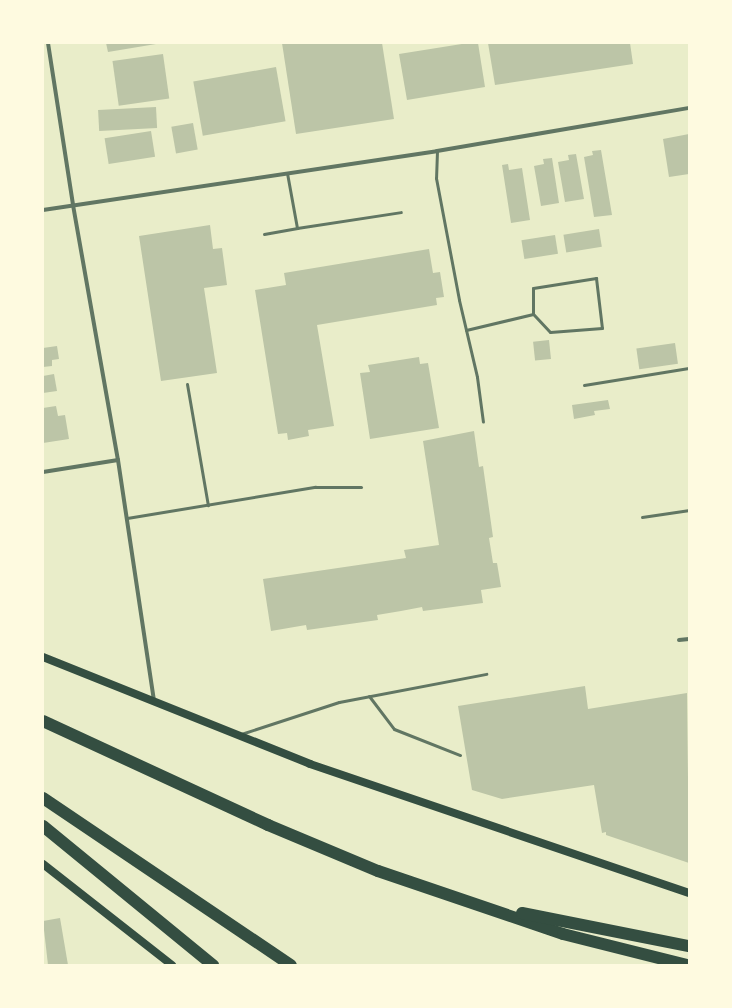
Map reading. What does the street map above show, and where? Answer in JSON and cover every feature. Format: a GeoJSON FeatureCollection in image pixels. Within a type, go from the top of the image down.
{"type":"FeatureCollection","features":[{"type":"Feature","properties":{"kind":"highway"},"geometry":{"type":"LineString","coordinates":[[43,721],[304,841],[414,884],[563,934],[686,965]]}},
{"type":"Feature","properties":{"kind":"highway"},"geometry":{"type":"LineString","coordinates":[[43,798],[291,965]]}},
{"type":"Feature","properties":{"kind":"highway"},"geometry":{"type":"LineString","coordinates":[[43,826],[213,965]]}},
{"type":"Feature","properties":{"kind":"highway"},"geometry":{"type":"LineString","coordinates":[[414,884],[527,914],[689,946]]}},
{"type":"Feature","properties":{"kind":"main road"},"geometry":{"type":"LineString","coordinates":[[43,657],[154,704],[374,787],[689,893]]}},
{"type":"Feature","properties":{"kind":"main road"},"geometry":{"type":"LineString","coordinates":[[43,864],[172,965]]}},
{"type":"Feature","properties":{"kind":"street"},"geometry":{"type":"LineString","coordinates":[[48,43],[73,205],[118,460],[154,704]]}},
{"type":"Feature","properties":{"kind":"street"},"geometry":{"type":"LineString","coordinates":[[43,210],[437,151],[689,108]]}},
{"type":"Feature","properties":{"kind":"street"},"geometry":{"type":"LineString","coordinates":[[43,472],[118,460]]}},
{"type":"Feature","properties":{"kind":"street"},"geometry":{"type":"LineString","coordinates":[[679,640],[689,639]]}},
{"type":"Feature","properties":{"kind":"street"},"geometry":{"type":"LineString","coordinates":[[670,887],[689,888]]}},
{"type":"Feature","properties":{"kind":"lane"},"geometry":{"type":"LineString","coordinates":[[437,151],[436,178],[466,330],[477,377],[483,422]]}},
{"type":"Feature","properties":{"kind":"lane"},"geometry":{"type":"LineString","coordinates":[[287,173],[297,228]]}},
{"type":"Feature","properties":{"kind":"lane"},"geometry":{"type":"LineString","coordinates":[[264,234],[401,212]]}},
{"type":"Feature","properties":{"kind":"lane"},"geometry":{"type":"LineString","coordinates":[[596,278],[602,328],[550,332],[533,314],[532,288],[596,278]]}},
{"type":"Feature","properties":{"kind":"lane"},"geometry":{"type":"LineString","coordinates":[[466,330],[533,314]]}},
{"type":"Feature","properties":{"kind":"lane"},"geometry":{"type":"LineString","coordinates":[[584,385],[689,368]]}},
{"type":"Feature","properties":{"kind":"lane"},"geometry":{"type":"LineString","coordinates":[[187,384],[208,505]]}},
{"type":"Feature","properties":{"kind":"lane"},"geometry":{"type":"LineString","coordinates":[[127,518],[315,487],[361,487]]}},
{"type":"Feature","properties":{"kind":"lane"},"geometry":{"type":"LineString","coordinates":[[642,517],[689,510]]}},
{"type":"Feature","properties":{"kind":"lane"},"geometry":{"type":"LineString","coordinates":[[236,736],[339,702],[486,674]]}},
{"type":"Feature","properties":{"kind":"lane"},"geometry":{"type":"LineString","coordinates":[[369,696],[394,728],[460,755]]}},
{"type":"Feature","properties":{"kind":"building"},"geometry":{"type":"Polygon","coordinates":[[[106,43],[156,43],[156,44],[108,52],[106,43]]]}},
{"type":"Feature","properties":{"kind":"building"},"geometry":{"type":"Polygon","coordinates":[[[282,43],[382,43],[394,119],[296,134],[282,43]]]}},
{"type":"Feature","properties":{"kind":"building"},"geometry":{"type":"Polygon","coordinates":[[[468,43],[478,43],[485,87],[407,100],[399,54],[468,43]]]}},
{"type":"Feature","properties":{"kind":"building"},"geometry":{"type":"Polygon","coordinates":[[[488,43],[630,43],[633,64],[495,85],[488,43]]]}},
{"type":"Feature","properties":{"kind":"building"},"geometry":{"type":"Polygon","coordinates":[[[163,54],[169,99],[119,106],[112,61],[163,54]]]}},
{"type":"Feature","properties":{"kind":"building"},"geometry":{"type":"Polygon","coordinates":[[[276,67],[286,121],[203,136],[193,82],[276,67]]]}},
{"type":"Feature","properties":{"kind":"building"},"geometry":{"type":"Polygon","coordinates":[[[156,107],[157,128],[99,131],[98,110],[156,107]]]}},
{"type":"Feature","properties":{"kind":"building"},"geometry":{"type":"Polygon","coordinates":[[[193,123],[198,150],[176,153],[171,127],[193,123]]]}},
{"type":"Feature","properties":{"kind":"building"},"geometry":{"type":"Polygon","coordinates":[[[151,131],[155,157],[109,164],[105,138],[151,131]]]}},
{"type":"Feature","properties":{"kind":"building"},"geometry":{"type":"Polygon","coordinates":[[[689,134],[689,174],[669,177],[663,139],[689,134]]]}},
{"type":"Feature","properties":{"kind":"building"},"geometry":{"type":"Polygon","coordinates":[[[601,150],[612,215],[594,217],[584,157],[593,155],[592,151],[601,150]]]}},
{"type":"Feature","properties":{"kind":"building"},"geometry":{"type":"Polygon","coordinates":[[[576,154],[584,199],[565,202],[558,162],[569,160],[568,155],[576,154]]]}},
{"type":"Feature","properties":{"kind":"building"},"geometry":{"type":"Polygon","coordinates":[[[552,158],[559,203],[541,206],[534,166],[544,164],[543,159],[552,158]]]}},
{"type":"Feature","properties":{"kind":"building"},"geometry":{"type":"Polygon","coordinates":[[[508,164],[509,170],[522,168],[530,220],[511,223],[502,165],[508,164]]]}},
{"type":"Feature","properties":{"kind":"building"},"geometry":{"type":"Polygon","coordinates":[[[210,225],[213,249],[222,248],[227,285],[204,288],[217,373],[161,381],[139,236],[210,225]]]}},
{"type":"Feature","properties":{"kind":"building"},"geometry":{"type":"Polygon","coordinates":[[[599,229],[602,247],[566,252],[563,235],[599,229]]]}},
{"type":"Feature","properties":{"kind":"building"},"geometry":{"type":"Polygon","coordinates":[[[555,235],[558,254],[524,259],[521,240],[555,235]]]}},
{"type":"Feature","properties":{"kind":"building"},"geometry":{"type":"Polygon","coordinates":[[[429,249],[433,273],[440,272],[444,297],[436,298],[437,305],[317,325],[334,426],[308,430],[309,436],[288,440],[287,433],[278,434],[255,290],[286,285],[284,273],[429,249]]]}},
{"type":"Feature","properties":{"kind":"building"},"geometry":{"type":"Polygon","coordinates":[[[549,340],[551,359],[535,361],[533,342],[549,340]]]}},
{"type":"Feature","properties":{"kind":"building"},"geometry":{"type":"Polygon","coordinates":[[[675,343],[678,364],[639,369],[636,348],[675,343]]]}},
{"type":"Feature","properties":{"kind":"building"},"geometry":{"type":"Polygon","coordinates":[[[57,346],[59,359],[52,360],[52,366],[43,367],[43,348],[57,346]]]}},
{"type":"Feature","properties":{"kind":"building"},"geometry":{"type":"Polygon","coordinates":[[[419,357],[420,364],[428,363],[439,428],[370,439],[360,373],[370,372],[368,365],[419,357]]]}},
{"type":"Feature","properties":{"kind":"building"},"geometry":{"type":"Polygon","coordinates":[[[54,374],[57,391],[43,393],[43,376],[54,374]]]}},
{"type":"Feature","properties":{"kind":"building"},"geometry":{"type":"Polygon","coordinates":[[[608,400],[610,409],[594,411],[595,415],[574,419],[572,405],[608,400]]]}},
{"type":"Feature","properties":{"kind":"building"},"geometry":{"type":"Polygon","coordinates":[[[56,406],[58,416],[65,415],[69,439],[43,443],[43,408],[56,406]]]}},
{"type":"Feature","properties":{"kind":"building"},"geometry":{"type":"Polygon","coordinates":[[[474,431],[479,467],[483,466],[493,537],[489,538],[493,563],[497,563],[501,587],[481,590],[483,603],[423,611],[422,607],[377,615],[378,620],[307,630],[306,625],[271,631],[263,579],[406,558],[404,550],[439,545],[423,441],[474,431]]]}},
{"type":"Feature","properties":{"kind":"building"},"geometry":{"type":"Polygon","coordinates":[[[585,686],[588,709],[687,693],[689,863],[606,835],[606,832],[602,833],[594,785],[502,799],[472,790],[458,706],[585,686]]]}},
{"type":"Feature","properties":{"kind":"building"},"geometry":{"type":"Polygon","coordinates":[[[60,918],[68,965],[48,965],[43,921],[60,918]]]}}]}
